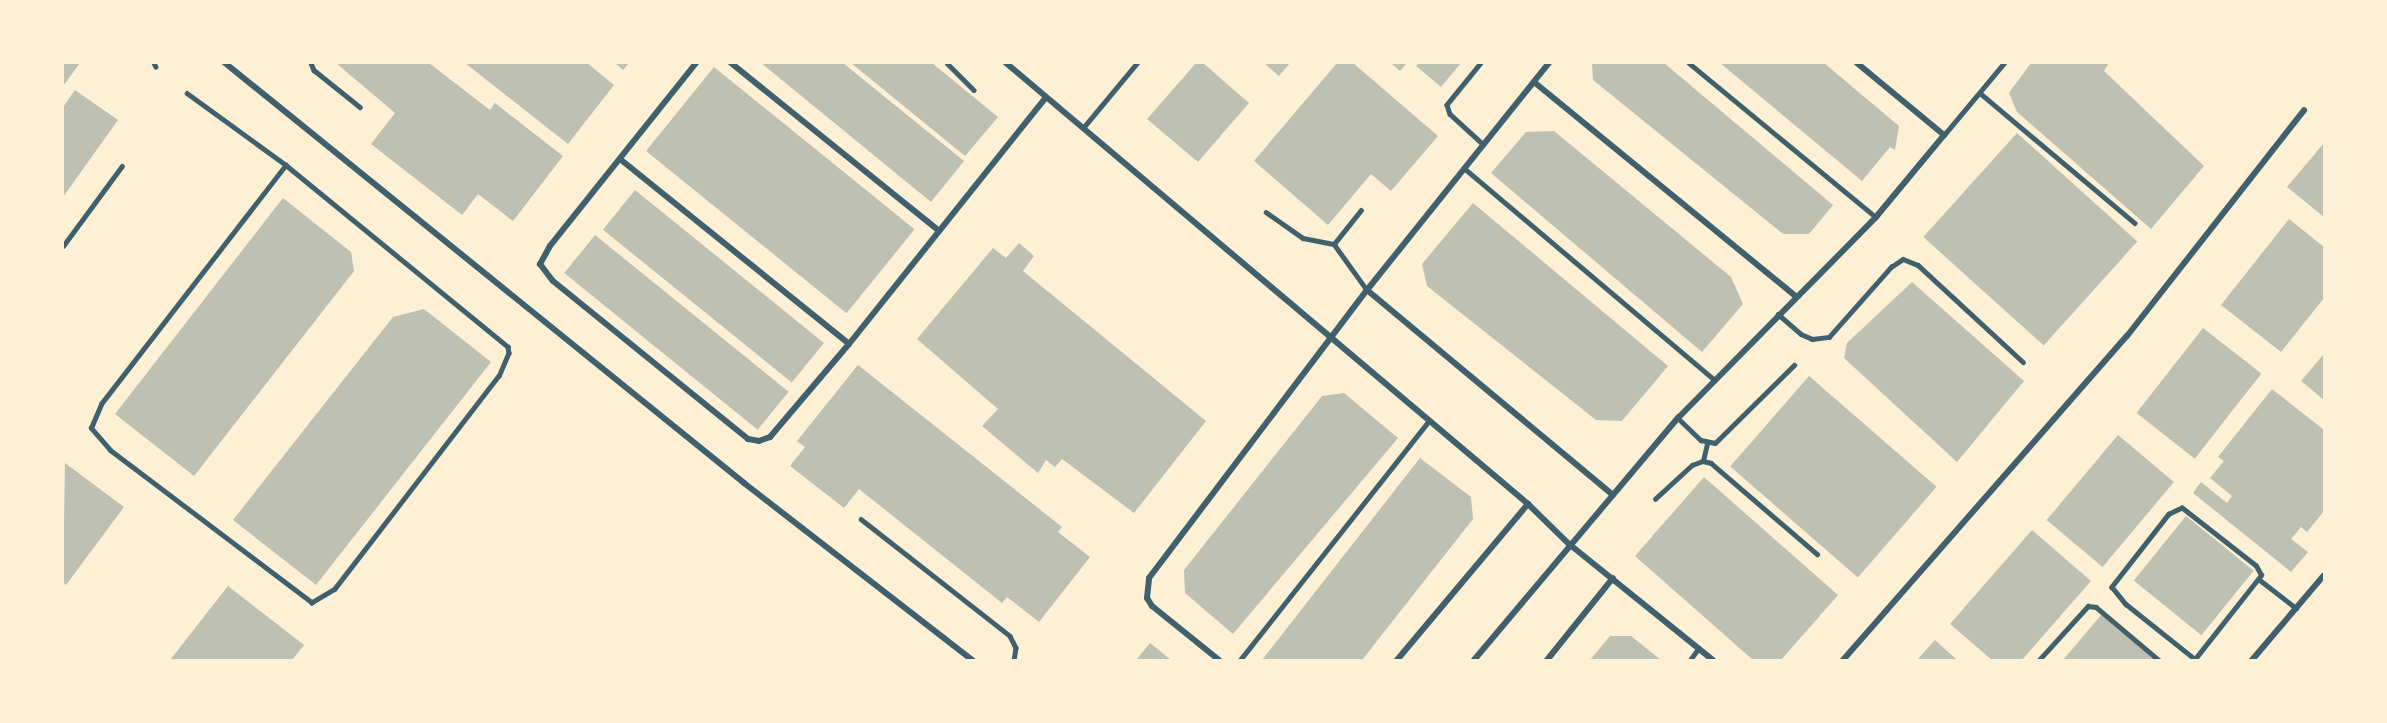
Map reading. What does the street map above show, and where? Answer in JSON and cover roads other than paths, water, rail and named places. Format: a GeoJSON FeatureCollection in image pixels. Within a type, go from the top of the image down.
{"type":"FeatureCollection","features":[{"type":"Feature","properties":{"kind":"street"},"geometry":{"type":"LineString","coordinates":[[696,63],[550,246],[540,264],[553,281],[748,439],[759,441],[770,436],[849,344],[1046,97]]}},
{"type":"Feature","properties":{"kind":"street"},"geometry":{"type":"LineString","coordinates":[[731,63],[939,231]]}},
{"type":"Feature","properties":{"kind":"street"},"geometry":{"type":"LineString","coordinates":[[1006,63],[1528,504],[1569,544],[1713,660]]}},
{"type":"Feature","properties":{"kind":"street"},"geometry":{"type":"LineString","coordinates":[[1219,660],[1152,606],[1146,588],[1155,569],[1333,339],[1367,290],[1549,63]]}},
{"type":"Feature","properties":{"kind":"street"},"geometry":{"type":"LineString","coordinates":[[1474,660],[1569,544],[1678,418],[1795,296],[1876,217],[1944,135],[1857,63]]}},
{"type":"Feature","properties":{"kind":"street"},"geometry":{"type":"LineString","coordinates":[[229,64],[744,483],[972,660]]}},
{"type":"Feature","properties":{"kind":"street"},"geometry":{"type":"LineString","coordinates":[[1534,82],[1795,296]]}},
{"type":"Feature","properties":{"kind":"street"},"geometry":{"type":"LineString","coordinates":[[1843,660],[2127,336],[2304,110]]}},
{"type":"Feature","properties":{"kind":"street"},"geometry":{"type":"LineString","coordinates":[[620,159],[849,344]]}},
{"type":"Feature","properties":{"kind":"street"},"geometry":{"type":"LineString","coordinates":[[1367,290],[1613,495]]}},
{"type":"Feature","properties":{"kind":"street"},"geometry":{"type":"LineString","coordinates":[[1397,660],[1528,504]]}},
{"type":"Feature","properties":{"kind":"street"},"geometry":{"type":"LineString","coordinates":[[2252,660],[2324,575]]}},
{"type":"Feature","properties":{"kind":"street"},"geometry":{"type":"LineString","coordinates":[[1547,660],[1613,578]]}},
{"type":"Feature","properties":{"kind":"lane"},"geometry":{"type":"LineString","coordinates":[[311,63],[314,70],[360,107]]}},
{"type":"Feature","properties":{"kind":"lane"},"geometry":{"type":"LineString","coordinates":[[947,63],[975,90]]}},
{"type":"Feature","properties":{"kind":"lane"},"geometry":{"type":"LineString","coordinates":[[1083,128],[1137,63]]}},
{"type":"Feature","properties":{"kind":"lane"},"geometry":{"type":"LineString","coordinates":[[1481,63],[1447,105],[1450,114],[1484,144]]}},
{"type":"Feature","properties":{"kind":"lane"},"geometry":{"type":"LineString","coordinates":[[1689,63],[1876,217]]}},
{"type":"Feature","properties":{"kind":"lane"},"geometry":{"type":"LineString","coordinates":[[1944,135],[2004,63]]}},
{"type":"Feature","properties":{"kind":"lane"},"geometry":{"type":"LineString","coordinates":[[187,93],[286,165],[508,347],[509,353],[499,376],[335,589],[312,603],[110,450],[91,428],[101,404],[286,165]]}},
{"type":"Feature","properties":{"kind":"lane"},"geometry":{"type":"LineString","coordinates":[[1980,93],[2135,223]]}},
{"type":"Feature","properties":{"kind":"lane"},"geometry":{"type":"LineString","coordinates":[[63,246],[122,166]]}},
{"type":"Feature","properties":{"kind":"lane"},"geometry":{"type":"LineString","coordinates":[[1463,168],[1714,379]]}},
{"type":"Feature","properties":{"kind":"lane"},"geometry":{"type":"LineString","coordinates":[[1334,244],[1361,210]]}},
{"type":"Feature","properties":{"kind":"lane"},"geometry":{"type":"LineString","coordinates":[[1266,212],[1303,238],[1334,244],[1367,290]]}},
{"type":"Feature","properties":{"kind":"lane"},"geometry":{"type":"LineString","coordinates":[[1778,314],[1801,334],[1812,339],[1829,337],[1891,267],[1903,259],[1918,265],[2023,362]]}},
{"type":"Feature","properties":{"kind":"lane"},"geometry":{"type":"LineString","coordinates":[[1707,443],[1722,439],[1794,365]]}},
{"type":"Feature","properties":{"kind":"lane"},"geometry":{"type":"LineString","coordinates":[[1678,418],[1707,443]]}},
{"type":"Feature","properties":{"kind":"lane"},"geometry":{"type":"LineString","coordinates":[[1240,660],[1429,421]]}},
{"type":"Feature","properties":{"kind":"lane"},"geometry":{"type":"LineString","coordinates":[[1703,461],[1707,443]]}},
{"type":"Feature","properties":{"kind":"lane"},"geometry":{"type":"LineString","coordinates":[[1655,499],[1692,465],[1703,461],[1720,469],[1817,554]]}},
{"type":"Feature","properties":{"kind":"lane"},"geometry":{"type":"LineString","coordinates":[[2260,580],[2195,660],[2113,591],[2114,583],[2169,514],[2186,509],[2256,566],[2260,580],[2296,608]]}},
{"type":"Feature","properties":{"kind":"lane"},"geometry":{"type":"LineString","coordinates":[[861,519],[1010,636],[1016,648],[1014,660]]}},
{"type":"Feature","properties":{"kind":"lane"},"geometry":{"type":"LineString","coordinates":[[2038,660],[2088,606],[2096,607],[2159,660]]}},
{"type":"Feature","properties":{"kind":"lane"},"geometry":{"type":"LineString","coordinates":[[1690,660],[1698,649]]}}]}
